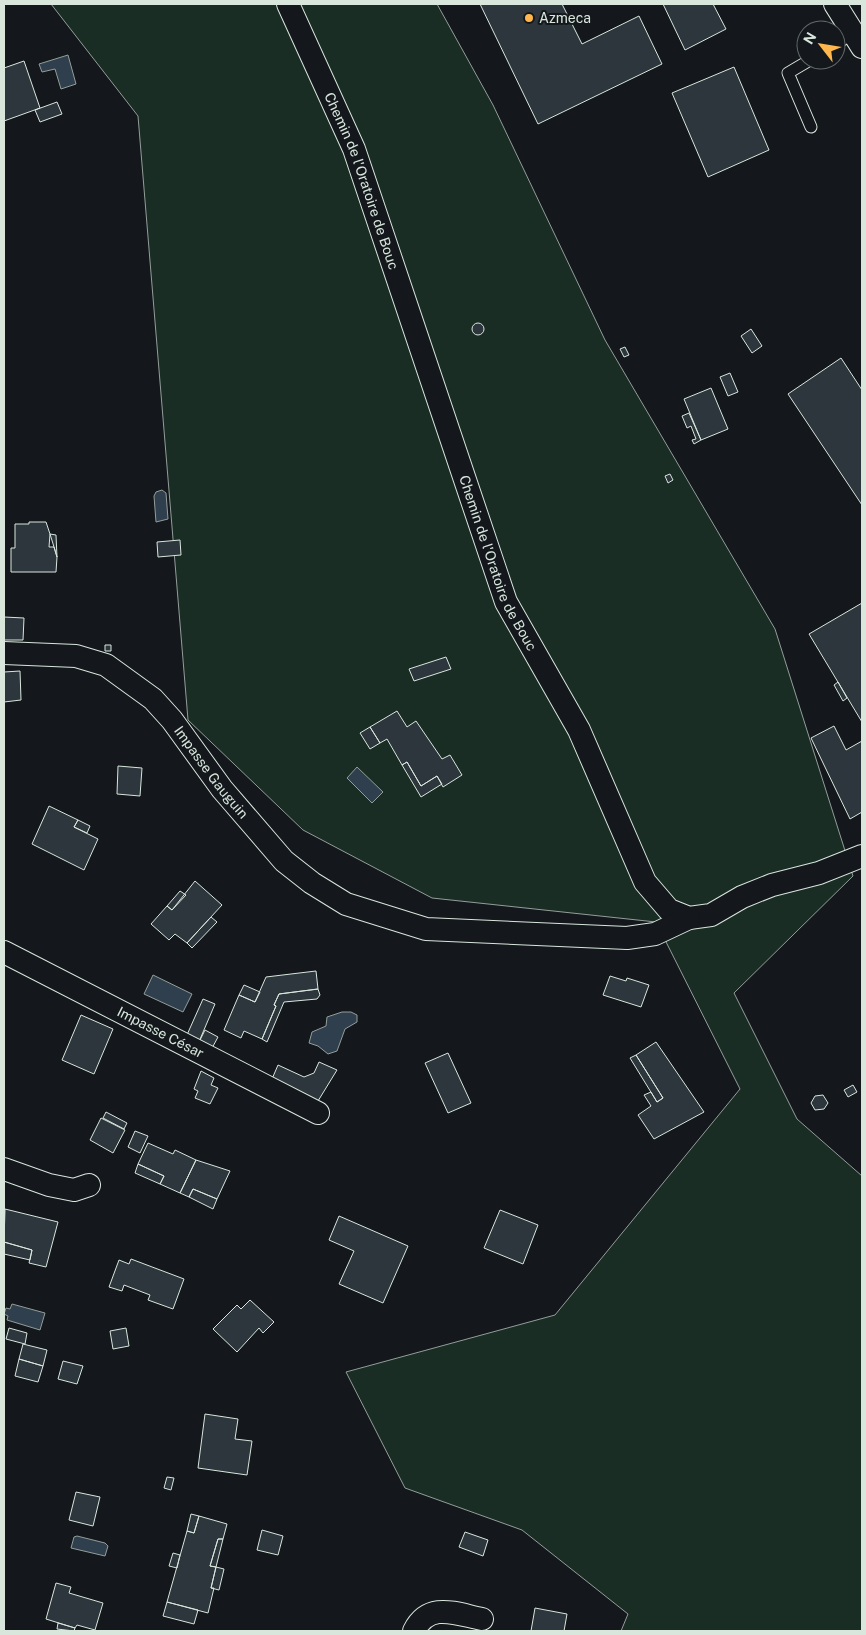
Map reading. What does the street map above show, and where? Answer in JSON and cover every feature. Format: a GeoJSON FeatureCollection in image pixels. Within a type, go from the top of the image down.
{"type":"FeatureCollection","features":[{"type":"Feature","properties":{"kind":"street","name":"Chemin de l'Oratoire de Bouc"},"geometry":{"type":"LineString","coordinates":[[288,4],[354,149],[506,602],[579,730],[645,882],[669,910],[689,918]]}},
{"type":"Feature","properties":{"kind":"street"},"geometry":{"type":"LineString","coordinates":[[836,4],[851,41]]}},
{"type":"Feature","properties":{"kind":"street","name":"Impasse Gauguin"},"geometry":{"type":"LineString","coordinates":[[4,653],[76,656],[106,665],[153,699],[172,720],[222,788],[284,861],[312,883],[346,904],[406,925],[426,929],[627,938],[655,934],[689,918]]}},
{"type":"Feature","properties":{"kind":"street"},"geometry":{"type":"LineString","coordinates":[[689,918],[711,915],[742,897],[772,885],[819,872],[862,856]]}},
{"type":"Feature","properties":{"kind":"street","name":"Impasse César"},"geometry":{"type":"LineString","coordinates":[[4,952],[318,1113]]}},
{"type":"Feature","properties":{"kind":"street"},"geometry":{"type":"LineString","coordinates":[[4,1169],[49,1185],[74,1190],[89,1185]]}},
{"type":"Feature","properties":{"kind":"street"},"geometry":{"type":"LineString","coordinates":[[414,1631],[419,1621],[429,1614],[441,1611],[482,1619]]}},
{"type":"Feature","properties":{"kind":"lane"},"geometry":{"type":"LineString","coordinates":[[796,69],[788,74],[811,127]]}},
{"type":"Feature","properties":{"kind":"green space"},"geometry":{"type":"Polygon","coordinates":[[[51,4],[437,4],[493,105],[605,340],[775,629],[853,876],[734,993],[797,1119],[862,1176],[862,1631],[621,1631],[628,1614],[522,1530],[405,1488],[346,1372],[555,1315],[740,1089],[656,922],[432,898],[303,830],[188,720],[138,116],[51,4]]]}},
{"type":"Feature","properties":{"kind":"water"},"geometry":{"type":"Polygon","coordinates":[[[68,55],[76,84],[61,89],[55,69],[42,72],[39,64],[68,55]]]}},
{"type":"Feature","properties":{"kind":"water"},"geometry":{"type":"Polygon","coordinates":[[[162,490],[166,493],[168,519],[156,522],[154,496],[156,492],[162,490]]]}},
{"type":"Feature","properties":{"kind":"water"},"geometry":{"type":"Polygon","coordinates":[[[357,767],[383,792],[372,803],[347,778],[357,767]]]}},
{"type":"Feature","properties":{"kind":"water"},"geometry":{"type":"Polygon","coordinates":[[[153,975],[192,994],[183,1012],[144,994],[153,975]]]}},
{"type":"Feature","properties":{"kind":"water"},"geometry":{"type":"Polygon","coordinates":[[[342,1012],[351,1012],[357,1015],[357,1022],[345,1029],[337,1051],[328,1054],[318,1046],[309,1043],[312,1032],[326,1026],[327,1017],[342,1012]]]}},
{"type":"Feature","properties":{"kind":"water"},"geometry":{"type":"Polygon","coordinates":[[[12,1304],[45,1313],[40,1330],[7,1320],[8,1316],[4,1314],[6,1308],[10,1309],[12,1304]]]}},
{"type":"Feature","properties":{"kind":"water"},"geometry":{"type":"Polygon","coordinates":[[[77,1536],[105,1543],[108,1546],[105,1556],[71,1548],[74,1537],[77,1536]]]}},
{"type":"Feature","properties":{"kind":"building"},"geometry":{"type":"Polygon","coordinates":[[[480,4],[562,4],[582,44],[639,16],[662,64],[538,124],[480,4]]]}},
{"type":"Feature","properties":{"kind":"building"},"geometry":{"type":"Polygon","coordinates":[[[663,4],[713,4],[726,29],[685,50],[663,4]]]}},
{"type":"Feature","properties":{"kind":"building"},"geometry":{"type":"Polygon","coordinates":[[[24,61],[40,108],[4,121],[4,68],[24,61]]]}},
{"type":"Feature","properties":{"kind":"building"},"geometry":{"type":"Polygon","coordinates":[[[734,67],[769,150],[708,177],[672,93],[734,67]]]}},
{"type":"Feature","properties":{"kind":"building"},"geometry":{"type":"Polygon","coordinates":[[[57,102],[62,114],[40,122],[35,110],[57,102]]]}},
{"type":"Feature","properties":{"kind":"building"},"geometry":{"type":"Polygon","coordinates":[[[476,323],[480,323],[484,329],[480,335],[476,335],[472,331],[472,327],[476,323]]]}},
{"type":"Feature","properties":{"kind":"building"},"geometry":{"type":"Polygon","coordinates":[[[751,329],[762,346],[752,353],[741,336],[751,329]]]}},
{"type":"Feature","properties":{"kind":"building"},"geometry":{"type":"Polygon","coordinates":[[[625,347],[629,355],[624,357],[620,349],[625,347]]]}},
{"type":"Feature","properties":{"kind":"building"},"geometry":{"type":"Polygon","coordinates":[[[841,358],[862,390],[862,505],[788,394],[841,358]]]}},
{"type":"Feature","properties":{"kind":"building"},"geometry":{"type":"Polygon","coordinates":[[[730,373],[738,392],[728,396],[720,377],[730,373]]]}},
{"type":"Feature","properties":{"kind":"building"},"geometry":{"type":"Polygon","coordinates":[[[711,388],[728,429],[701,440],[684,399],[711,388]]]}},
{"type":"Feature","properties":{"kind":"building"},"geometry":{"type":"Polygon","coordinates":[[[689,413],[701,440],[694,444],[692,440],[696,439],[691,426],[687,428],[682,416],[689,413]]]}},
{"type":"Feature","properties":{"kind":"building"},"geometry":{"type":"Polygon","coordinates":[[[670,474],[673,480],[668,483],[665,476],[670,474]]]}},
{"type":"Feature","properties":{"kind":"building"},"geometry":{"type":"Polygon","coordinates":[[[29,522],[46,522],[50,534],[49,547],[54,547],[57,557],[56,572],[11,572],[11,548],[15,548],[15,524],[29,524],[29,522]]]}},
{"type":"Feature","properties":{"kind":"building"},"geometry":{"type":"Polygon","coordinates":[[[50,534],[56,535],[57,557],[54,547],[50,534]]]}},
{"type":"Feature","properties":{"kind":"building"},"geometry":{"type":"Polygon","coordinates":[[[180,540],[181,555],[158,557],[157,542],[180,540]]]}},
{"type":"Feature","properties":{"kind":"building"},"geometry":{"type":"Polygon","coordinates":[[[862,603],[862,722],[809,634],[862,603]]]}},
{"type":"Feature","properties":{"kind":"building"},"geometry":{"type":"Polygon","coordinates":[[[4,617],[24,618],[23,640],[4,640],[4,617]]]}},
{"type":"Feature","properties":{"kind":"building"},"geometry":{"type":"Polygon","coordinates":[[[105,645],[111,645],[111,651],[105,651],[105,645]]]}},
{"type":"Feature","properties":{"kind":"building"},"geometry":{"type":"Polygon","coordinates":[[[446,657],[451,669],[414,681],[409,669],[446,657]]]}},
{"type":"Feature","properties":{"kind":"building"},"geometry":{"type":"Polygon","coordinates":[[[20,671],[21,700],[4,702],[4,672],[20,671]]]}},
{"type":"Feature","properties":{"kind":"building"},"geometry":{"type":"Polygon","coordinates":[[[838,682],[847,698],[843,701],[834,685],[838,682]]]}},
{"type":"Feature","properties":{"kind":"building"},"geometry":{"type":"Polygon","coordinates":[[[397,711],[407,727],[416,721],[442,759],[450,755],[462,775],[443,787],[437,776],[421,786],[407,762],[402,765],[387,739],[380,743],[370,727],[397,711]]]}},
{"type":"Feature","properties":{"kind":"building"},"geometry":{"type":"Polygon","coordinates":[[[834,726],[846,750],[862,741],[862,812],[850,819],[811,738],[834,726]]]}},
{"type":"Feature","properties":{"kind":"building"},"geometry":{"type":"Polygon","coordinates":[[[370,727],[380,743],[370,749],[360,733],[370,727]]]}},
{"type":"Feature","properties":{"kind":"building"},"geometry":{"type":"Polygon","coordinates":[[[407,762],[421,786],[437,776],[442,784],[421,797],[402,765],[407,762]]]}},
{"type":"Feature","properties":{"kind":"building"},"geometry":{"type":"Polygon","coordinates":[[[118,766],[142,768],[140,796],[117,794],[118,766]]]}},
{"type":"Feature","properties":{"kind":"building"},"geometry":{"type":"Polygon","coordinates":[[[49,806],[78,820],[74,827],[98,839],[84,870],[32,844],[49,806]]]}},
{"type":"Feature","properties":{"kind":"building"},"geometry":{"type":"Polygon","coordinates":[[[78,820],[90,826],[87,833],[74,827],[78,820]]]}},
{"type":"Feature","properties":{"kind":"building"},"geometry":{"type":"Polygon","coordinates":[[[195,881],[222,905],[187,943],[175,934],[169,940],[151,924],[167,906],[172,910],[195,881]]]}},
{"type":"Feature","properties":{"kind":"building"},"geometry":{"type":"Polygon","coordinates":[[[180,891],[186,895],[172,910],[167,906],[180,891]]]}},
{"type":"Feature","properties":{"kind":"building"},"geometry":{"type":"Polygon","coordinates":[[[211,917],[217,922],[192,948],[187,943],[211,917]]]}},
{"type":"Feature","properties":{"kind":"building"},"geometry":{"type":"Polygon","coordinates":[[[316,971],[318,989],[279,994],[262,1039],[244,1031],[241,1038],[224,1030],[239,995],[255,1002],[266,977],[316,971]]]}},
{"type":"Feature","properties":{"kind":"building"},"geometry":{"type":"Polygon","coordinates":[[[610,976],[626,981],[627,978],[649,985],[641,1007],[603,995],[610,976]]]}},
{"type":"Feature","properties":{"kind":"building"},"geometry":{"type":"Polygon","coordinates":[[[244,985],[260,992],[255,1002],[239,995],[244,985]]]}},
{"type":"Feature","properties":{"kind":"building"},"geometry":{"type":"Polygon","coordinates":[[[318,989],[320,995],[317,999],[284,1002],[267,1042],[262,1039],[279,994],[318,989]]]}},
{"type":"Feature","properties":{"kind":"building"},"geometry":{"type":"Polygon","coordinates":[[[203,999],[215,1004],[198,1044],[186,1037],[203,999]]]}},
{"type":"Feature","properties":{"kind":"building"},"geometry":{"type":"Polygon","coordinates":[[[81,1015],[113,1029],[94,1074],[62,1060],[81,1015]]]}},
{"type":"Feature","properties":{"kind":"building"},"geometry":{"type":"Polygon","coordinates":[[[205,1030],[218,1037],[211,1050],[198,1044],[205,1030]]]}},
{"type":"Feature","properties":{"kind":"building"},"geometry":{"type":"Polygon","coordinates":[[[656,1042],[704,1112],[654,1139],[638,1115],[651,1106],[644,1095],[651,1092],[657,1102],[663,1098],[636,1055],[656,1042]]]}},
{"type":"Feature","properties":{"kind":"building"},"geometry":{"type":"Polygon","coordinates":[[[448,1053],[471,1103],[448,1113],[425,1063],[448,1053]]]}},
{"type":"Feature","properties":{"kind":"building"},"geometry":{"type":"Polygon","coordinates":[[[636,1055],[663,1098],[657,1102],[630,1058],[636,1055]]]}},
{"type":"Feature","properties":{"kind":"building"},"geometry":{"type":"Polygon","coordinates":[[[319,1062],[337,1070],[318,1101],[272,1079],[278,1065],[304,1077],[314,1073],[319,1062]]]}},
{"type":"Feature","properties":{"kind":"building"},"geometry":{"type":"Polygon","coordinates":[[[201,1071],[214,1078],[211,1085],[218,1088],[210,1104],[195,1098],[198,1091],[194,1089],[201,1071]]]}},
{"type":"Feature","properties":{"kind":"building"},"geometry":{"type":"Polygon","coordinates":[[[853,1085],[857,1092],[848,1097],[844,1090],[853,1085]]]}},
{"type":"Feature","properties":{"kind":"building"},"geometry":{"type":"Polygon","coordinates":[[[823,1095],[828,1103],[824,1109],[815,1110],[811,1103],[815,1096],[823,1095]]]}},
{"type":"Feature","properties":{"kind":"building"},"geometry":{"type":"Polygon","coordinates":[[[106,1112],[127,1123],[124,1129],[103,1118],[106,1112]]]}},
{"type":"Feature","properties":{"kind":"building"},"geometry":{"type":"Polygon","coordinates":[[[101,1118],[125,1130],[113,1153],[90,1140],[101,1118]]]}},
{"type":"Feature","properties":{"kind":"building"},"geometry":{"type":"Polygon","coordinates":[[[135,1131],[148,1136],[140,1153],[128,1147],[135,1131]]]}},
{"type":"Feature","properties":{"kind":"building"},"geometry":{"type":"Polygon","coordinates":[[[148,1143],[173,1154],[175,1150],[196,1160],[180,1193],[160,1184],[164,1176],[138,1164],[148,1143]]]}},
{"type":"Feature","properties":{"kind":"building"},"geometry":{"type":"Polygon","coordinates":[[[196,1160],[230,1171],[217,1199],[193,1189],[189,1197],[180,1193],[196,1160]]]}},
{"type":"Feature","properties":{"kind":"building"},"geometry":{"type":"Polygon","coordinates":[[[138,1164],[164,1176],[160,1184],[135,1173],[138,1164]]]}},
{"type":"Feature","properties":{"kind":"building"},"geometry":{"type":"Polygon","coordinates":[[[193,1189],[217,1199],[213,1209],[189,1197],[193,1189]]]}},
{"type":"Feature","properties":{"kind":"building"},"geometry":{"type":"Polygon","coordinates":[[[5,1209],[58,1222],[46,1267],[29,1263],[32,1250],[4,1242],[5,1209]]]}},
{"type":"Feature","properties":{"kind":"building"},"geometry":{"type":"Polygon","coordinates":[[[500,1210],[538,1225],[523,1264],[484,1248],[500,1210]]]}},
{"type":"Feature","properties":{"kind":"building"},"geometry":{"type":"Polygon","coordinates":[[[339,1216],[408,1246],[383,1303],[339,1284],[354,1251],[329,1240],[339,1216]]]}},
{"type":"Feature","properties":{"kind":"building"},"geometry":{"type":"Polygon","coordinates":[[[4,1242],[32,1250],[30,1260],[4,1254],[4,1242]]]}},
{"type":"Feature","properties":{"kind":"building"},"geometry":{"type":"Polygon","coordinates":[[[131,1259],[184,1279],[173,1309],[148,1300],[150,1295],[124,1285],[122,1291],[109,1287],[119,1260],[129,1264],[131,1259]]]}},
{"type":"Feature","properties":{"kind":"building"},"geometry":{"type":"Polygon","coordinates":[[[250,1300],[274,1322],[263,1333],[259,1328],[237,1352],[213,1329],[237,1305],[241,1309],[250,1300]]]}},
{"type":"Feature","properties":{"kind":"building"},"geometry":{"type":"Polygon","coordinates":[[[9,1328],[27,1333],[25,1344],[6,1339],[9,1328]]]}},
{"type":"Feature","properties":{"kind":"building"},"geometry":{"type":"Polygon","coordinates":[[[126,1328],[129,1346],[113,1349],[110,1331],[126,1328]]]}},
{"type":"Feature","properties":{"kind":"building"},"geometry":{"type":"Polygon","coordinates":[[[23,1344],[47,1350],[43,1366],[19,1359],[23,1344]]]}},
{"type":"Feature","properties":{"kind":"building"},"geometry":{"type":"Polygon","coordinates":[[[19,1359],[43,1366],[38,1382],[15,1376],[19,1359]]]}},
{"type":"Feature","properties":{"kind":"building"},"geometry":{"type":"Polygon","coordinates":[[[63,1361],[83,1366],[77,1384],[58,1379],[63,1361]]]}},
{"type":"Feature","properties":{"kind":"building"},"geometry":{"type":"Polygon","coordinates":[[[205,1414],[238,1419],[235,1439],[252,1441],[247,1475],[198,1468],[205,1414]]]}},
{"type":"Feature","properties":{"kind":"building"},"geometry":{"type":"Polygon","coordinates":[[[167,1477],[174,1478],[171,1490],[164,1488],[167,1477]]]}},
{"type":"Feature","properties":{"kind":"building"},"geometry":{"type":"Polygon","coordinates":[[[76,1492],[100,1497],[93,1526],[69,1520],[76,1492]]]}},
{"type":"Feature","properties":{"kind":"building"},"geometry":{"type":"Polygon","coordinates":[[[191,1514],[199,1516],[194,1533],[187,1531],[191,1514]]]}},
{"type":"Feature","properties":{"kind":"building"},"geometry":{"type":"Polygon","coordinates":[[[199,1516],[227,1524],[223,1539],[218,1539],[210,1566],[216,1567],[211,1588],[214,1588],[208,1613],[167,1602],[187,1531],[194,1533],[199,1516]]]}},
{"type":"Feature","properties":{"kind":"building"},"geometry":{"type":"Polygon","coordinates":[[[262,1530],[283,1536],[278,1555],[257,1550],[262,1530]]]}},
{"type":"Feature","properties":{"kind":"building"},"geometry":{"type":"Polygon","coordinates":[[[465,1532],[488,1540],[483,1556],[459,1547],[465,1532]]]}},
{"type":"Feature","properties":{"kind":"building"},"geometry":{"type":"Polygon","coordinates":[[[218,1539],[223,1539],[216,1567],[210,1566],[218,1539]]]}},
{"type":"Feature","properties":{"kind":"building"},"geometry":{"type":"Polygon","coordinates":[[[173,1553],[180,1555],[177,1568],[169,1566],[173,1553]]]}},
{"type":"Feature","properties":{"kind":"building"},"geometry":{"type":"Polygon","coordinates":[[[216,1567],[224,1569],[219,1590],[211,1588],[216,1567]]]}},
{"type":"Feature","properties":{"kind":"building"},"geometry":{"type":"Polygon","coordinates":[[[56,1583],[71,1587],[69,1593],[103,1603],[95,1630],[77,1625],[75,1628],[46,1619],[56,1583]]]}},
{"type":"Feature","properties":{"kind":"building"},"geometry":{"type":"Polygon","coordinates":[[[167,1602],[198,1610],[194,1624],[163,1616],[167,1602]]]}},
{"type":"Feature","properties":{"kind":"building"},"geometry":{"type":"Polygon","coordinates":[[[535,1608],[567,1614],[564,1631],[531,1631],[535,1608]]]}},
{"type":"Feature","properties":{"kind":"building"},"geometry":{"type":"Polygon","coordinates":[[[58,1623],[75,1628],[74,1631],[57,1629],[58,1623]]]}},
{"type":"Feature","properties":{"kind":"place","name":"Azmeca"},"geometry":{"type":"Point","coordinates":[529,18]}}]}
